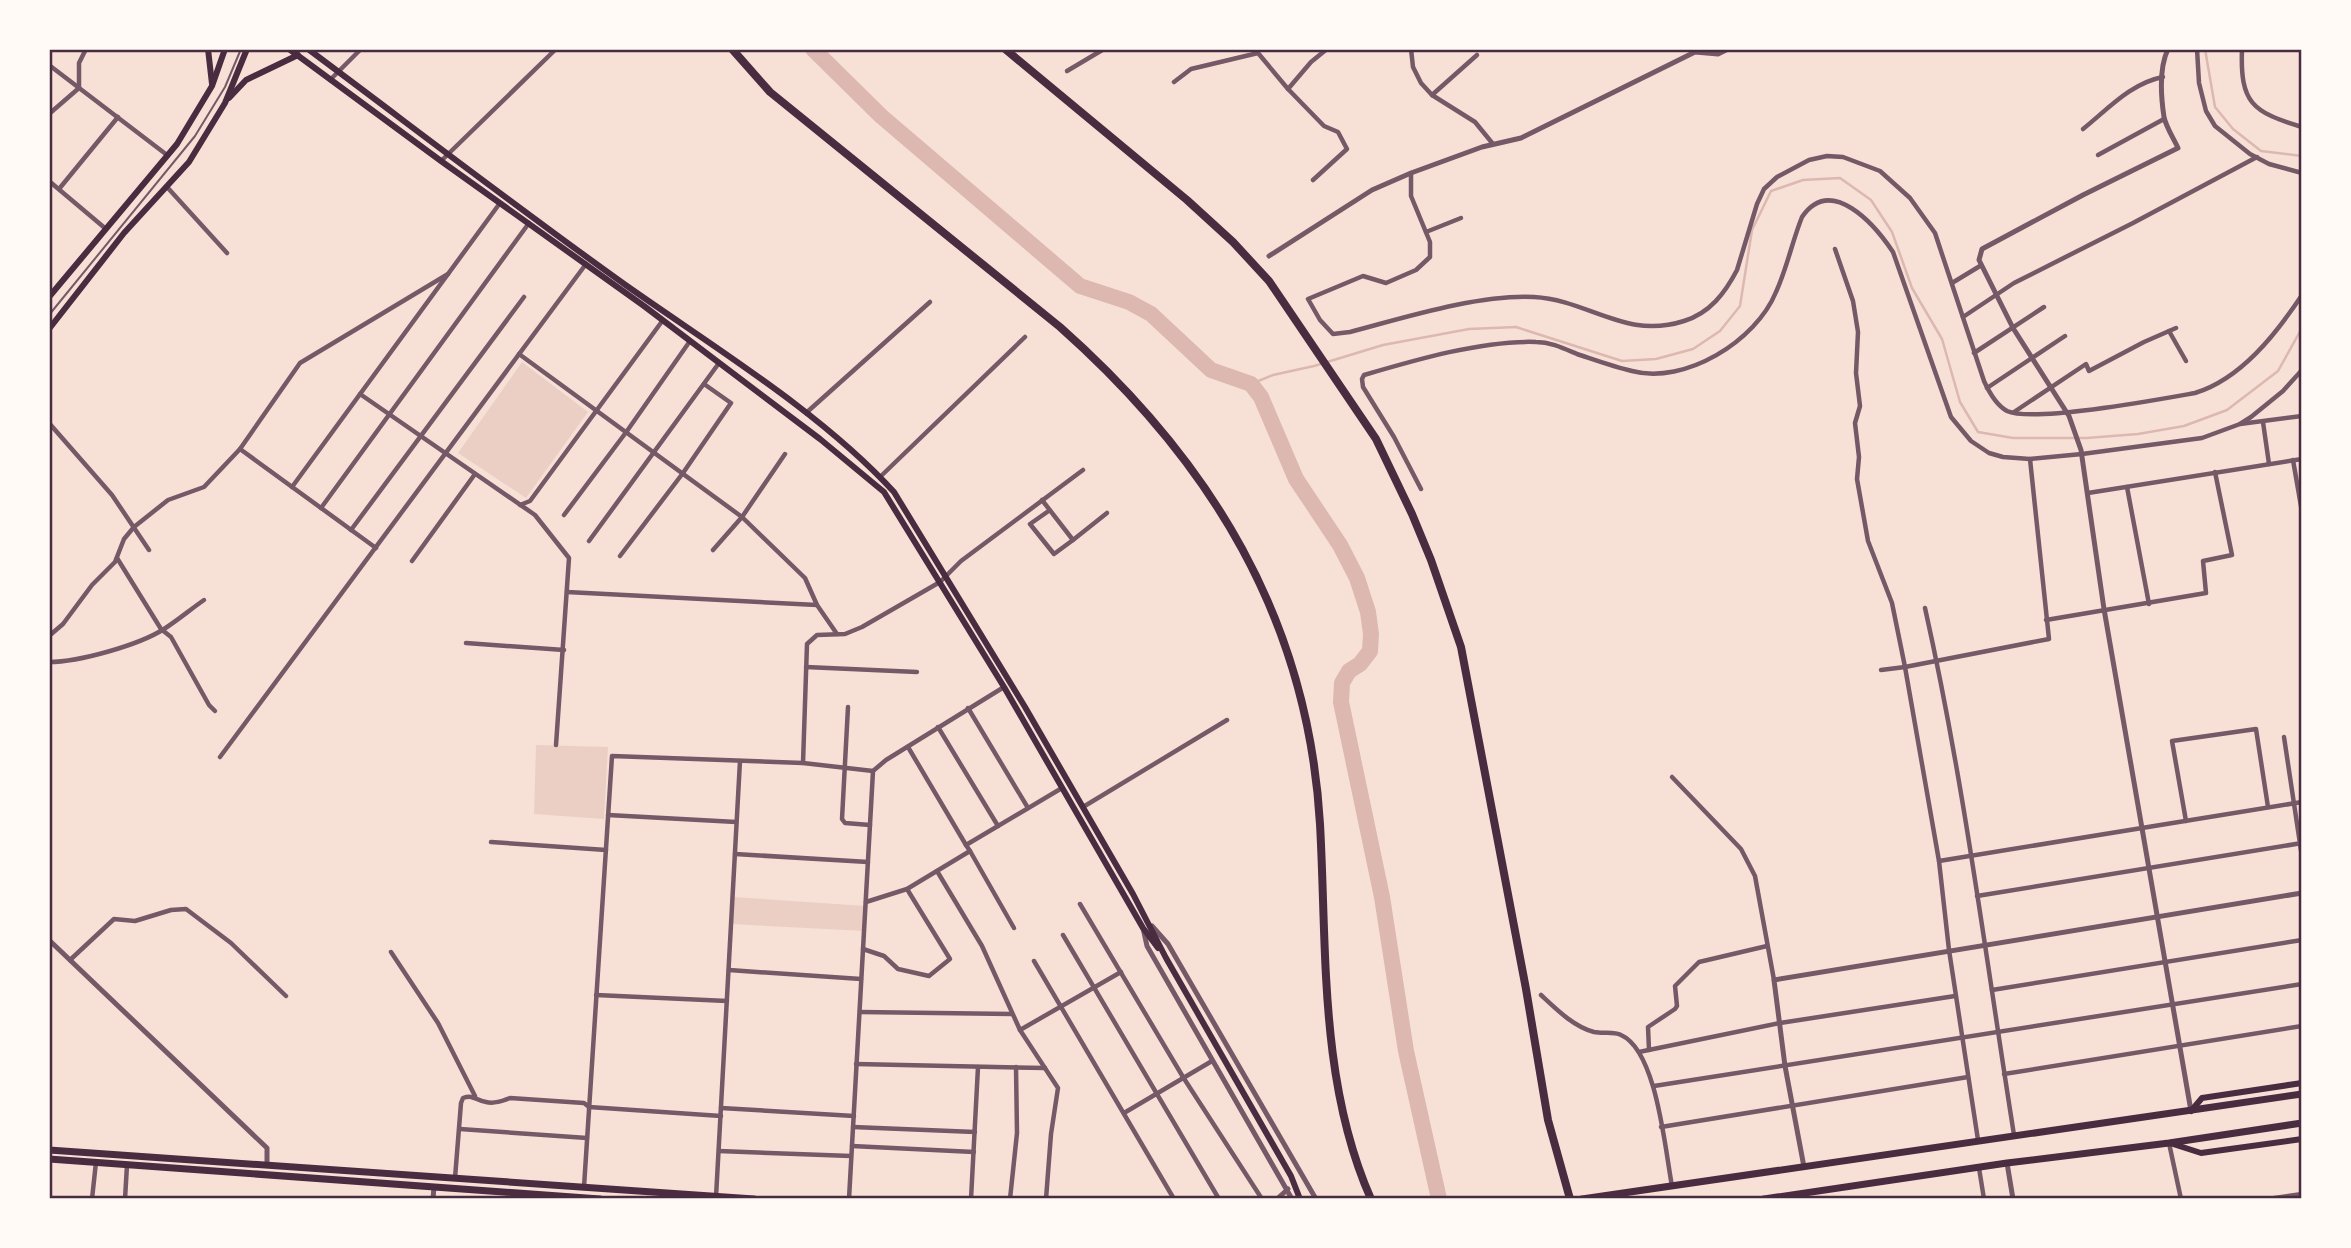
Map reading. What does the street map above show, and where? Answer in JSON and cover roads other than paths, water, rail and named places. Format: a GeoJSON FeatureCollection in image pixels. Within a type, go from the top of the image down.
{"type":"FeatureCollection","features":[{"type":"Feature","properties":{"kind":"highway"},"geometry":{"type":"LineString","coordinates":[[732,49],[770,92],[1060,327],[1099,362],[1133,396],[1172,442],[1210,494],[1241,547],[1267,599],[1289,653],[1309,736],[1320,824],[1334,1056],[1349,1136],[1371,1199]]}},
{"type":"Feature","properties":{"kind":"highway"},"geometry":{"type":"LineString","coordinates":[[1005,49],[1187,200],[1233,242],[1269,281],[1376,439],[1431,560],[1461,647],[1548,1120],[1570,1199]]}},
{"type":"Feature","properties":{"kind":"highway"},"geometry":{"type":"LineString","coordinates":[[1582,1199],[2302,1094]]}},
{"type":"Feature","properties":{"kind":"highway"},"geometry":{"type":"LineString","coordinates":[[1764,1199],[2007,1163],[2302,1124]]}},
{"type":"Feature","properties":{"kind":"highway"},"geometry":{"type":"LineString","coordinates":[[49,1150],[754,1199]]}},
{"type":"Feature","properties":{"kind":"highway"},"geometry":{"type":"LineString","coordinates":[[49,1159],[600,1199]]}},
{"type":"Feature","properties":{"kind":"main road"},"geometry":{"type":"LineString","coordinates":[[208,49],[212,86]]}},
{"type":"Feature","properties":{"kind":"main road"},"geometry":{"type":"LineString","coordinates":[[49,297],[168,156],[197,115],[212,86],[225,49]]}},
{"type":"Feature","properties":{"kind":"main road"},"geometry":{"type":"LineString","coordinates":[[49,329],[124,233],[189,162],[225,103],[247,49]]}},
{"type":"Feature","properties":{"kind":"main road"},"geometry":{"type":"LineString","coordinates":[[289,49],[663,320],[820,439],[884,492],[943,579],[1083,807],[1145,928]]}},
{"type":"Feature","properties":{"kind":"main road"},"geometry":{"type":"LineString","coordinates":[[308,49],[613,276],[806,413],[894,492],[1062,788],[1145,928],[1166,958],[1291,1176],[1300,1199]]}},
{"type":"Feature","properties":{"kind":"main road"},"geometry":{"type":"LineString","coordinates":[[225,103],[246,80],[298,55]]}},
{"type":"Feature","properties":{"kind":"main road"},"geometry":{"type":"LineString","coordinates":[[2191,1111],[2202,1098],[2302,1083]]}},
{"type":"Feature","properties":{"kind":"main road"},"geometry":{"type":"LineString","coordinates":[[2169,1143],[2201,1153],[2302,1139]]}},
{"type":"Feature","properties":{"kind":"street"},"geometry":{"type":"LineString","coordinates":[[49,114],[79,88],[79,63],[86,49]]}},
{"type":"Feature","properties":{"kind":"street"},"geometry":{"type":"LineString","coordinates":[[330,80],[361,49]]}},
{"type":"Feature","properties":{"kind":"street"},"geometry":{"type":"LineString","coordinates":[[441,161],[556,49]]}},
{"type":"Feature","properties":{"kind":"street"},"geometry":{"type":"LineString","coordinates":[[1067,71],[1104,49]]}},
{"type":"Feature","properties":{"kind":"street"},"geometry":{"type":"LineString","coordinates":[[1288,89],[1311,62],[1327,49]]}},
{"type":"Feature","properties":{"kind":"street"},"geometry":{"type":"LineString","coordinates":[[1411,49],[1413,67],[1421,83],[1432,95],[1475,121],[1494,145]]}},
{"type":"Feature","properties":{"kind":"street"},"geometry":{"type":"LineString","coordinates":[[1269,256],[1372,190],[1411,173],[1521,138],[1694,51],[1718,54],[1728,49]]}},
{"type":"Feature","properties":{"kind":"street"},"geometry":{"type":"LineString","coordinates":[[2168,49],[2162,77],[2164,119],[2178,148],[1982,248],[1979,254],[1980,266],[2013,328],[2068,414],[2081,452],[2104,608],[2191,1111]]}},
{"type":"Feature","properties":{"kind":"street"},"geometry":{"type":"LineString","coordinates":[[2197,49],[2199,83],[2210,119],[2215,126],[2257,158],[2302,173]]}},
{"type":"Feature","properties":{"kind":"street"},"geometry":{"type":"LineString","coordinates":[[2242,49],[2241,75],[2247,95],[2264,114],[2302,127]]}},
{"type":"Feature","properties":{"kind":"street"},"geometry":{"type":"LineString","coordinates":[[1174,82],[1191,69],[1258,53],[1288,89],[1325,126],[1338,132],[1347,149],[1314,180]]}},
{"type":"Feature","properties":{"kind":"street"},"geometry":{"type":"LineString","coordinates":[[1432,95],[1477,55]]}},
{"type":"Feature","properties":{"kind":"street"},"geometry":{"type":"LineString","coordinates":[[49,65],[168,156]]}},
{"type":"Feature","properties":{"kind":"street"},"geometry":{"type":"LineString","coordinates":[[2084,129],[2134,88],[2148,80],[2162,77]]}},
{"type":"Feature","properties":{"kind":"street"},"geometry":{"type":"LineString","coordinates":[[59,189],[118,117]]}},
{"type":"Feature","properties":{"kind":"street"},"geometry":{"type":"LineString","coordinates":[[2098,155],[2164,119]]}},
{"type":"Feature","properties":{"kind":"street"},"geometry":{"type":"LineString","coordinates":[[1411,173],[1411,196],[1426,232],[1430,257],[1416,271],[1386,283],[1363,276],[1308,299],[1330,331],[1339,335],[1444,309],[1534,297],[1562,302],[1646,327],[1689,319],[1704,312],[1732,281],[1764,189],[1789,170],[1809,160],[1827,156],[1857,161],[1880,171],[1918,207],[1934,233],[1987,388],[2006,411],[2027,415],[2068,414],[2211,388],[2228,377],[2266,343],[2302,295]]}},
{"type":"Feature","properties":{"kind":"street"},"geometry":{"type":"LineString","coordinates":[[1963,317],[2014,283],[2257,158]]}},
{"type":"Feature","properties":{"kind":"street"},"geometry":{"type":"LineString","coordinates":[[49,181],[106,229]]}},
{"type":"Feature","properties":{"kind":"street"},"geometry":{"type":"LineString","coordinates":[[167,187],[227,253]]}},
{"type":"Feature","properties":{"kind":"street"},"geometry":{"type":"LineString","coordinates":[[1421,489],[1394,437],[1363,387],[1364,375],[1442,354],[1537,342],[1557,345],[1637,372],[1664,373],[1700,364],[1725,351],[1763,315],[1776,293],[1802,217],[1807,210],[1822,201],[1838,203],[1856,211],[1880,232],[1893,252],[1951,418],[1960,430],[1989,453],[2030,459],[2189,441],[2240,424],[2302,416]]}},
{"type":"Feature","properties":{"kind":"street"},"geometry":{"type":"LineString","coordinates":[[292,487],[500,203]]}},
{"type":"Feature","properties":{"kind":"street"},"geometry":{"type":"LineString","coordinates":[[1426,232],[1461,218]]}},
{"type":"Feature","properties":{"kind":"street"},"geometry":{"type":"LineString","coordinates":[[321,508],[528,223]]}},
{"type":"Feature","properties":{"kind":"street"},"geometry":{"type":"LineString","coordinates":[[1835,249],[1853,301],[1858,332],[1856,373],[1860,407],[1856,423],[1859,457],[1857,479],[1868,541],[1892,603],[1905,667],[1939,861],[1948,950],[1978,1140]]}},
{"type":"Feature","properties":{"kind":"street"},"geometry":{"type":"LineString","coordinates":[[220,757],[586,264]]}},
{"type":"Feature","properties":{"kind":"street"},"geometry":{"type":"LineString","coordinates":[[1952,283],[1980,266]]}},
{"type":"Feature","properties":{"kind":"street"},"geometry":{"type":"LineString","coordinates":[[49,636],[63,624],[92,585],[115,562],[124,539],[134,527],[168,500],[204,487],[240,449],[300,363],[448,274]]}},
{"type":"Feature","properties":{"kind":"street"},"geometry":{"type":"LineString","coordinates":[[351,530],[524,297]]}},
{"type":"Feature","properties":{"kind":"street"},"geometry":{"type":"LineString","coordinates":[[806,413],[930,302]]}},
{"type":"Feature","properties":{"kind":"street"},"geometry":{"type":"LineString","coordinates":[[1974,353],[2045,307]]}},
{"type":"Feature","properties":{"kind":"street"},"geometry":{"type":"LineString","coordinates":[[520,505],[530,501],[663,320]]}},
{"type":"Feature","properties":{"kind":"street"},"geometry":{"type":"LineString","coordinates":[[2013,412],[2086,364],[2090,371],[2176,328]]}},
{"type":"Feature","properties":{"kind":"street"},"geometry":{"type":"LineString","coordinates":[[2169,331],[2186,361]]}},
{"type":"Feature","properties":{"kind":"street"},"geometry":{"type":"LineString","coordinates":[[1987,388],[2066,336]]}},
{"type":"Feature","properties":{"kind":"street"},"geometry":{"type":"LineString","coordinates":[[880,477],[1025,337]]}},
{"type":"Feature","properties":{"kind":"street"},"geometry":{"type":"LineString","coordinates":[[564,515],[690,341]]}},
{"type":"Feature","properties":{"kind":"street"},"geometry":{"type":"LineString","coordinates":[[519,354],[742,517],[804,578],[817,605],[836,634]]}},
{"type":"Feature","properties":{"kind":"street"},"geometry":{"type":"LineString","coordinates":[[589,541],[719,363]]}},
{"type":"Feature","properties":{"kind":"street"},"geometry":{"type":"LineString","coordinates":[[2240,424],[2283,391],[2302,370]]}},
{"type":"Feature","properties":{"kind":"street"},"geometry":{"type":"LineString","coordinates":[[620,556],[683,473],[731,403],[704,384]]}},
{"type":"Feature","properties":{"kind":"street"},"geometry":{"type":"LineString","coordinates":[[360,394],[535,515],[569,558],[556,745]]}},
{"type":"Feature","properties":{"kind":"street"},"geometry":{"type":"LineString","coordinates":[[2263,422],[2269,464]]}},
{"type":"Feature","properties":{"kind":"street"},"geometry":{"type":"LineString","coordinates":[[49,423],[112,495],[149,550]]}},
{"type":"Feature","properties":{"kind":"street"},"geometry":{"type":"LineString","coordinates":[[240,449],[376,548]]}},
{"type":"Feature","properties":{"kind":"street"},"geometry":{"type":"LineString","coordinates":[[713,550],[742,517],[785,454]]}},
{"type":"Feature","properties":{"kind":"street"},"geometry":{"type":"LineString","coordinates":[[2088,493],[2302,458]]}},
{"type":"Feature","properties":{"kind":"street"},"geometry":{"type":"LineString","coordinates":[[1881,670],[2049,639],[2030,459]]}},
{"type":"Feature","properties":{"kind":"street"},"geometry":{"type":"LineString","coordinates":[[2293,460],[2302,512]]}},
{"type":"Feature","properties":{"kind":"street"},"geometry":{"type":"LineString","coordinates":[[803,763],[807,644],[812,638],[845,634],[862,627],[943,579],[961,561],[1083,470]]}},
{"type":"Feature","properties":{"kind":"street"},"geometry":{"type":"LineString","coordinates":[[2046,620],[2104,608],[2149,604],[2206,593],[2203,561],[2232,555],[2215,472]]}},
{"type":"Feature","properties":{"kind":"street"},"geometry":{"type":"LineString","coordinates":[[412,561],[475,474]]}},
{"type":"Feature","properties":{"kind":"street"},"geometry":{"type":"LineString","coordinates":[[2127,487],[2149,604]]}},
{"type":"Feature","properties":{"kind":"street"},"geometry":{"type":"LineString","coordinates":[[1042,500],[1073,540]]}},
{"type":"Feature","properties":{"kind":"street"},"geometry":{"type":"LineString","coordinates":[[1050,510],[1030,524],[1054,554],[1107,513]]}},
{"type":"Feature","properties":{"kind":"street"},"geometry":{"type":"LineString","coordinates":[[117,558],[162,630],[171,636],[209,705],[215,711]]}},
{"type":"Feature","properties":{"kind":"street"},"geometry":{"type":"LineString","coordinates":[[567,592],[817,605]]}},
{"type":"Feature","properties":{"kind":"street"},"geometry":{"type":"LineString","coordinates":[[49,662],[70,660],[117,648],[162,630],[204,600]]}},
{"type":"Feature","properties":{"kind":"street"},"geometry":{"type":"LineString","coordinates":[[1925,608],[1972,856],[2014,1135]]}},
{"type":"Feature","properties":{"kind":"street"},"geometry":{"type":"LineString","coordinates":[[466,643],[564,650]]}},
{"type":"Feature","properties":{"kind":"street"},"geometry":{"type":"LineString","coordinates":[[806,667],[917,672]]}},
{"type":"Feature","properties":{"kind":"street"},"geometry":{"type":"LineString","coordinates":[[584,1188],[612,756],[803,763],[873,771],[886,760],[1004,687]]}},
{"type":"Feature","properties":{"kind":"street"},"geometry":{"type":"LineString","coordinates":[[848,708],[843,822],[870,825]]}},
{"type":"Feature","properties":{"kind":"street"},"geometry":{"type":"LineString","coordinates":[[968,708],[1028,808]]}},
{"type":"Feature","properties":{"kind":"street"},"geometry":{"type":"LineString","coordinates":[[1083,807],[1227,720]]}},
{"type":"Feature","properties":{"kind":"street"},"geometry":{"type":"LineString","coordinates":[[938,727],[998,826]]}},
{"type":"Feature","properties":{"kind":"street"},"geometry":{"type":"LineString","coordinates":[[2186,821],[2172,741],[2256,729],[2268,807]]}},
{"type":"Feature","properties":{"kind":"street"},"geometry":{"type":"LineString","coordinates":[[2284,737],[2302,857]]}},
{"type":"Feature","properties":{"kind":"street"},"geometry":{"type":"LineString","coordinates":[[908,747],[1014,928]]}},
{"type":"Feature","properties":{"kind":"street"},"geometry":{"type":"LineString","coordinates":[[716,1197],[740,761]]}},
{"type":"Feature","properties":{"kind":"street"},"geometry":{"type":"LineString","coordinates":[[849,1199],[873,771]]}},
{"type":"Feature","properties":{"kind":"street"},"geometry":{"type":"LineString","coordinates":[[1672,777],[1741,849],[1755,876],[1804,1168]]}},
{"type":"Feature","properties":{"kind":"street"},"geometry":{"type":"LineString","coordinates":[[965,845],[1062,788]]}},
{"type":"Feature","properties":{"kind":"street"},"geometry":{"type":"LineString","coordinates":[[1939,861],[2302,802]]}},
{"type":"Feature","properties":{"kind":"street"},"geometry":{"type":"LineString","coordinates":[[608,815],[737,822]]}},
{"type":"Feature","properties":{"kind":"street"},"geometry":{"type":"LineString","coordinates":[[491,842],[606,850]]}},
{"type":"Feature","properties":{"kind":"street"},"geometry":{"type":"LineString","coordinates":[[1977,896],[2301,844]]}},
{"type":"Feature","properties":{"kind":"street"},"geometry":{"type":"LineString","coordinates":[[866,902],[907,889],[970,851]]}},
{"type":"Feature","properties":{"kind":"street"},"geometry":{"type":"LineString","coordinates":[[735,854],[868,862]]}},
{"type":"Feature","properties":{"kind":"street"},"geometry":{"type":"LineString","coordinates":[[937,870],[982,946],[1020,1030],[1058,1088],[1046,1199]]}},
{"type":"Feature","properties":{"kind":"street"},"geometry":{"type":"LineString","coordinates":[[863,949],[884,956],[898,969],[929,976],[950,959],[907,889]]}},
{"type":"Feature","properties":{"kind":"street"},"geometry":{"type":"LineString","coordinates":[[1774,980],[2302,893]]}},
{"type":"Feature","properties":{"kind":"street"},"geometry":{"type":"LineString","coordinates":[[1080,904],[1183,1077],[1262,1199]]}},
{"type":"Feature","properties":{"kind":"street"},"geometry":{"type":"LineString","coordinates":[[70,960],[114,919],[135,921],[171,910],[186,909],[231,943],[286,996]]}},
{"type":"Feature","properties":{"kind":"street"},"geometry":{"type":"LineString","coordinates":[[1145,928],[1147,946],[1292,1199]]}},
{"type":"Feature","properties":{"kind":"street"},"geometry":{"type":"LineString","coordinates":[[1145,928],[1167,944],[1316,1199]]}},
{"type":"Feature","properties":{"kind":"street"},"geometry":{"type":"LineString","coordinates":[[1063,936],[1219,1199]]}},
{"type":"Feature","properties":{"kind":"street"},"geometry":{"type":"LineString","coordinates":[[1992,990],[2302,940]]}},
{"type":"Feature","properties":{"kind":"street"},"geometry":{"type":"LineString","coordinates":[[50,942],[267,1148],[267,1165]]}},
{"type":"Feature","properties":{"kind":"street"},"geometry":{"type":"LineString","coordinates":[[1649,1050],[1648,1027],[1675,1009],[1675,986],[1693,966],[1699,962],[1767,946]]}},
{"type":"Feature","properties":{"kind":"street"},"geometry":{"type":"LineString","coordinates":[[391,952],[438,1023],[475,1097],[483,1102],[500,1102],[510,1098],[584,1103],[589,1107],[721,1116]]}},
{"type":"Feature","properties":{"kind":"street"},"geometry":{"type":"LineString","coordinates":[[1034,961],[1174,1199]]}},
{"type":"Feature","properties":{"kind":"street"},"geometry":{"type":"LineString","coordinates":[[729,970],[862,979]]}},
{"type":"Feature","properties":{"kind":"street"},"geometry":{"type":"LineString","coordinates":[[1020,1030],[1121,972]]}},
{"type":"Feature","properties":{"kind":"street"},"geometry":{"type":"LineString","coordinates":[[1654,1086],[2302,984]]}},
{"type":"Feature","properties":{"kind":"street"},"geometry":{"type":"LineString","coordinates":[[596,995],[727,1001]]}},
{"type":"Feature","properties":{"kind":"street"},"geometry":{"type":"LineString","coordinates":[[1541,995],[1558,1011],[1588,1030],[1623,1036],[1639,1052],[1654,1086],[1672,1186]]}},
{"type":"Feature","properties":{"kind":"street"},"geometry":{"type":"LineString","coordinates":[[1639,1052],[1780,1023],[1955,996]]}},
{"type":"Feature","properties":{"kind":"street"},"geometry":{"type":"LineString","coordinates":[[860,1012],[1012,1014]]}},
{"type":"Feature","properties":{"kind":"street"},"geometry":{"type":"LineString","coordinates":[[2004,1074],[2302,1026]]}},
{"type":"Feature","properties":{"kind":"street"},"geometry":{"type":"LineString","coordinates":[[1124,1113],[1212,1061]]}},
{"type":"Feature","properties":{"kind":"street"},"geometry":{"type":"LineString","coordinates":[[856,1064],[1045,1068]]}},
{"type":"Feature","properties":{"kind":"street"},"geometry":{"type":"LineString","coordinates":[[971,1199],[978,1067]]}},
{"type":"Feature","properties":{"kind":"street"},"geometry":{"type":"LineString","coordinates":[[1010,1199],[1017,1133],[1016,1068]]}},
{"type":"Feature","properties":{"kind":"street"},"geometry":{"type":"LineString","coordinates":[[1661,1127],[1968,1077]]}},
{"type":"Feature","properties":{"kind":"street"},"geometry":{"type":"LineString","coordinates":[[455,1178],[463,1098],[475,1097]]}},
{"type":"Feature","properties":{"kind":"street"},"geometry":{"type":"LineString","coordinates":[[721,1108],[854,1116]]}},
{"type":"Feature","properties":{"kind":"street"},"geometry":{"type":"LineString","coordinates":[[853,1127],[975,1132]]}},
{"type":"Feature","properties":{"kind":"street"},"geometry":{"type":"LineString","coordinates":[[460,1129],[587,1138]]}},
{"type":"Feature","properties":{"kind":"street"},"geometry":{"type":"LineString","coordinates":[[2169,1143],[2181,1199]]}},
{"type":"Feature","properties":{"kind":"street"},"geometry":{"type":"LineString","coordinates":[[852,1146],[974,1152]]}},
{"type":"Feature","properties":{"kind":"street"},"geometry":{"type":"LineString","coordinates":[[719,1151],[851,1156]]}},
{"type":"Feature","properties":{"kind":"street"},"geometry":{"type":"LineString","coordinates":[[92,1199],[96,1163]]}},
{"type":"Feature","properties":{"kind":"street"},"geometry":{"type":"LineString","coordinates":[[2007,1163],[2013,1199]]}},
{"type":"Feature","properties":{"kind":"street"},"geometry":{"type":"LineString","coordinates":[[125,1199],[127,1164]]}},
{"type":"Feature","properties":{"kind":"street"},"geometry":{"type":"LineString","coordinates":[[1979,1167],[1984,1199]]}},
{"type":"Feature","properties":{"kind":"street"},"geometry":{"type":"LineString","coordinates":[[433,1199],[434,1187]]}},
{"type":"Feature","properties":{"kind":"street"},"geometry":{"type":"LineString","coordinates":[[1277,1199],[1288,1189]]}},
{"type":"Feature","properties":{"kind":"street"},"geometry":{"type":"LineString","coordinates":[[2268,1199],[2302,1194]]}},
{"type":"Feature","properties":{"kind":"lane"},"geometry":{"type":"LineString","coordinates":[[49,315],[195,136],[225,87],[241,49]]}},
{"type":"Feature","properties":{"kind":"waterway"},"geometry":{"type":"LineString","coordinates":[[813,49],[881,116],[1080,286],[1129,302],[1151,314],[1211,370],[1251,384],[1261,397],[1296,479],[1340,545],[1357,578],[1368,612],[1370,651],[1360,664],[1349,671],[1342,683],[1341,702],[1382,897],[1406,1051],[1439,1199]]}},
{"type":"Feature","properties":{"kind":"waterway"},"geometry":{"type":"LineString","coordinates":[[2205,49],[2215,107],[2233,129],[2261,151],[2302,156]]}},
{"type":"Feature","properties":{"kind":"waterway"},"geometry":{"type":"LineString","coordinates":[[1251,384],[1273,375],[1314,366],[1383,345],[1469,329],[1516,327],[1622,361],[1656,359],[1693,349],[1720,331],[1740,306],[1752,230],[1771,191],[1803,180],[1840,178],[1871,200],[1892,232],[1912,288],[1942,339],[1960,402],[1978,432],[2013,438],[2087,438],[2138,434],[2184,426],[2227,410],[2278,371],[2302,328]]}}]}
